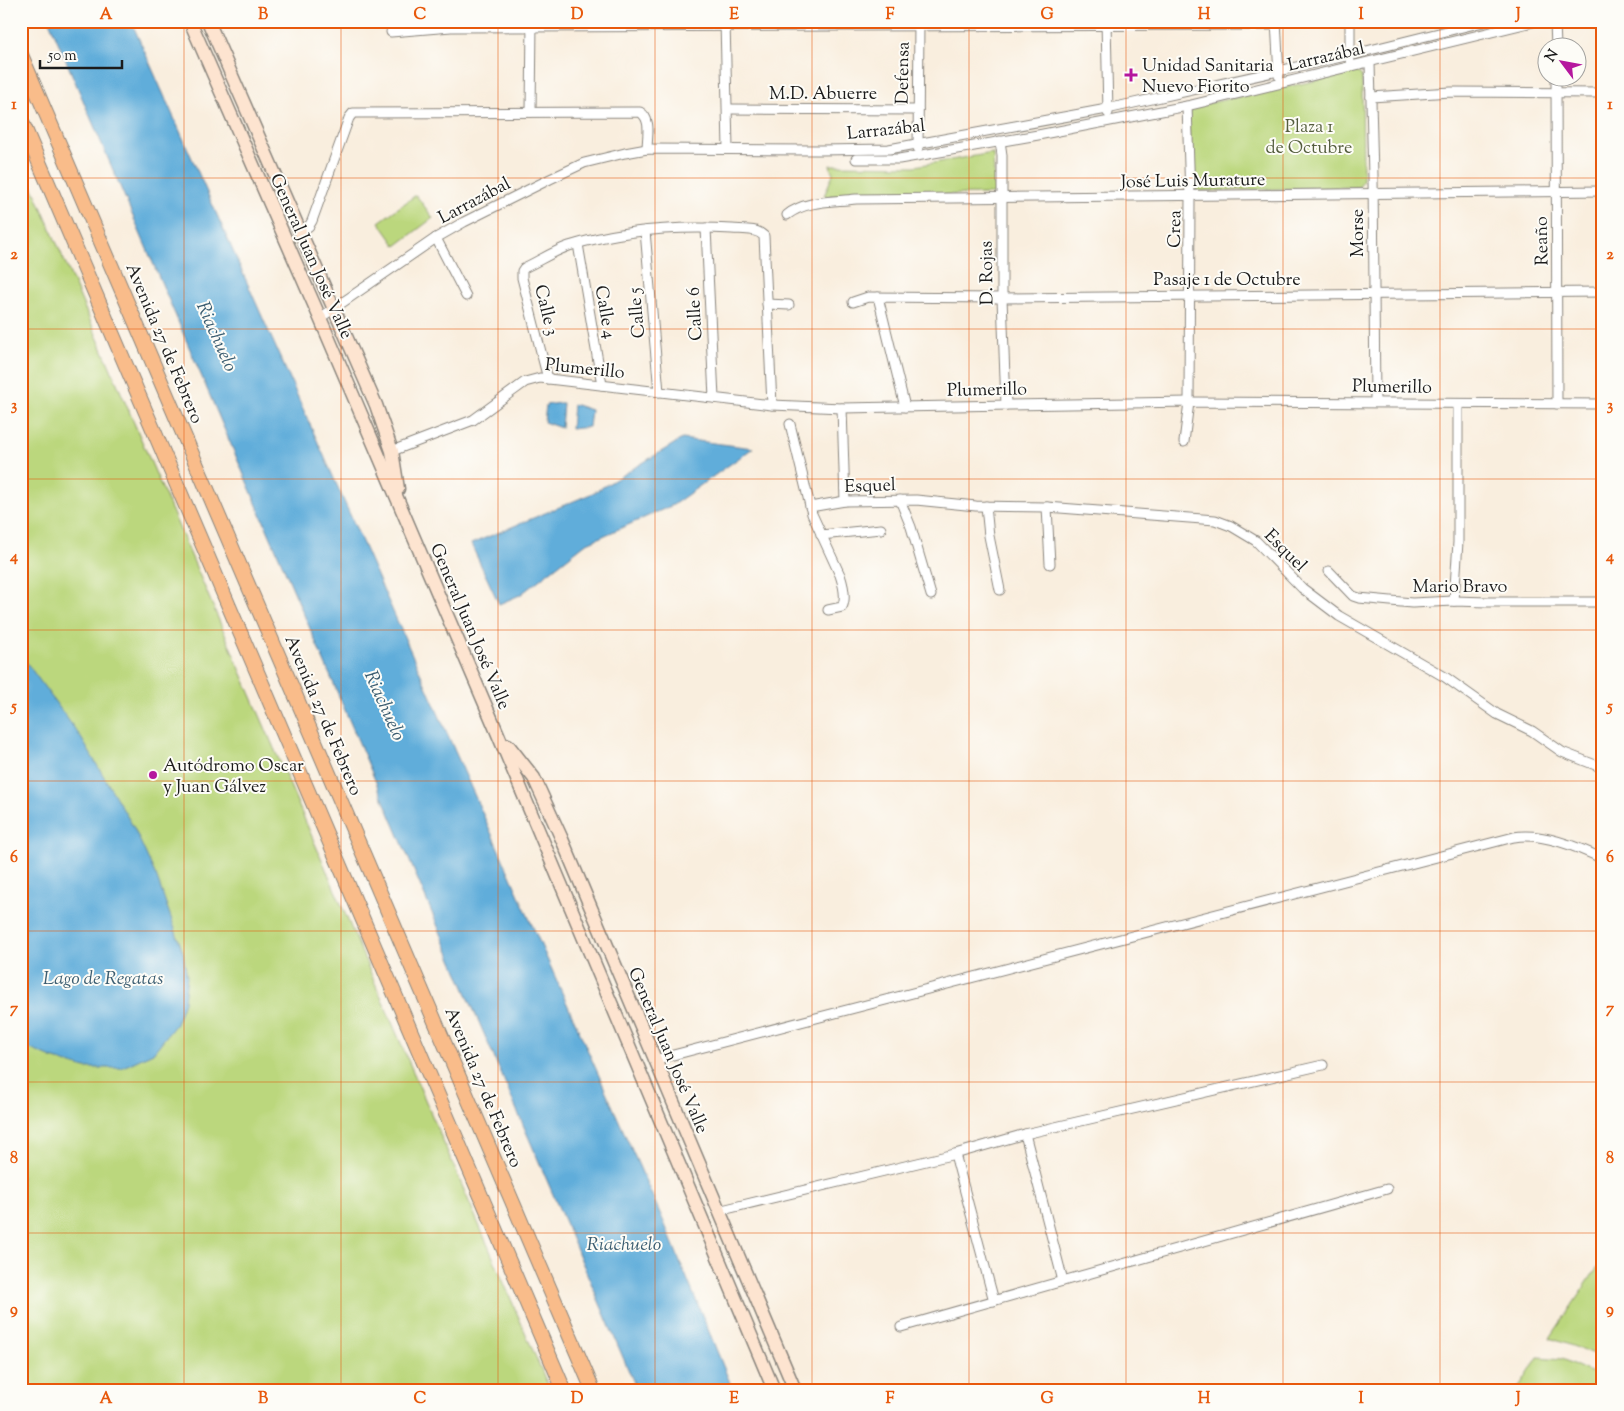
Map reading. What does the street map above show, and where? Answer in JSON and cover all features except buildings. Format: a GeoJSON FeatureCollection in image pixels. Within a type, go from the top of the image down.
{"type":"FeatureCollection","features":[{"type":"Feature","properties":{"kind":"main road","name":"General Juan José Valle"},"geometry":{"type":"LineString","coordinates":[[190,21],[320,318],[497,732],[774,1390]]}},
{"type":"Feature","properties":{"kind":"main road","name":"General Juan José Valle"},"geometry":{"type":"LineString","coordinates":[[208,21],[376,405],[392,451],[400,506]]}},
{"type":"Feature","properties":{"kind":"main road","name":"Avenida 27 de Febrero"},"geometry":{"type":"LineString","coordinates":[[21,55],[593,1390]]}},
{"type":"Feature","properties":{"kind":"main road"},"geometry":{"type":"LineString","coordinates":[[21,120],[564,1390]]}},
{"type":"Feature","properties":{"kind":"main road","name":"General Juan José Valle"},"geometry":{"type":"LineString","coordinates":[[497,732],[534,778],[561,837],[795,1390]]}},
{"type":"Feature","properties":{"kind":"street"},"geometry":{"type":"LineString","coordinates":[[1350,21],[1352,67]]}},
{"type":"Feature","properties":{"kind":"street","name":"Larrazábal"},"geometry":{"type":"LineString","coordinates":[[320,318],[436,238],[464,222],[584,163],[625,152],[647,150],[880,149],[917,144],[1107,109],[1350,55],[1488,21]]}},
{"type":"Feature","properties":{"kind":"street"},"geometry":{"type":"LineString","coordinates":[[1488,21],[1492,32]]}},
{"type":"Feature","properties":{"kind":"street","name":"Larrazábal"},"geometry":{"type":"LineString","coordinates":[[856,159],[899,159],[1187,106],[1370,63],[1536,21]]}},
{"type":"Feature","properties":{"kind":"street"},"geometry":{"type":"LineString","coordinates":[[1555,21],[1556,38]]}},
{"type":"Feature","properties":{"kind":"street"},"geometry":{"type":"LineString","coordinates":[[725,23],[728,150]]}},
{"type":"Feature","properties":{"kind":"street"},"geometry":{"type":"LineString","coordinates":[[1106,23],[1107,109],[1109,121]]}},
{"type":"Feature","properties":{"kind":"street"},"geometry":{"type":"LineString","coordinates":[[391,32],[451,27],[532,24],[1276,23],[1277,71],[1281,84]]}},
{"type":"Feature","properties":{"kind":"street"},"geometry":{"type":"LineString","coordinates":[[531,112],[532,24]]}},
{"type":"Feature","properties":{"kind":"street","name":"Defensa"},"geometry":{"type":"LineString","coordinates":[[919,24],[917,144],[919,155]]}},
{"type":"Feature","properties":{"kind":"street","name":"Morse"},"geometry":{"type":"LineString","coordinates":[[1370,63],[1375,402]]}},
{"type":"Feature","properties":{"kind":"street","name":"Reaño"},"geometry":{"type":"LineString","coordinates":[[1556,88],[1557,404]]}},
{"type":"Feature","properties":{"kind":"street"},"geometry":{"type":"LineString","coordinates":[[1371,97],[1450,92],[1603,93]]}},
{"type":"Feature","properties":{"kind":"street","name":"Crea"},"geometry":{"type":"LineString","coordinates":[[1184,442],[1189,402],[1190,295],[1190,196],[1187,106]]}},
{"type":"Feature","properties":{"kind":"street","name":"M.D. Abuerre"},"geometry":{"type":"LineString","coordinates":[[728,109],[918,110]]}},
{"type":"Feature","properties":{"kind":"street"},"geometry":{"type":"LineString","coordinates":[[300,233],[312,221],[349,118],[353,113],[640,112],[645,115],[648,121],[647,150]]}},
{"type":"Feature","properties":{"kind":"street","name":"D. Rojas"},"geometry":{"type":"LineString","coordinates":[[1000,141],[1002,155],[1002,298],[1006,405]]}},
{"type":"Feature","properties":{"kind":"street","name":"José Luis Murature"},"geometry":{"type":"LineString","coordinates":[[787,215],[805,205],[856,199],[927,200],[1002,197],[1603,192]]}},
{"type":"Feature","properties":{"kind":"street"},"geometry":{"type":"LineString","coordinates":[[578,244],[645,232],[706,228],[755,230],[764,236],[772,405]]}},
{"type":"Feature","properties":{"kind":"street","name":"Calle 6"},"geometry":{"type":"LineString","coordinates":[[706,228],[714,398]]}},
{"type":"Feature","properties":{"kind":"street","name":"Calle 5"},"geometry":{"type":"LineString","coordinates":[[645,232],[659,392]]}},
{"type":"Feature","properties":{"kind":"street"},"geometry":{"type":"LineString","coordinates":[[436,238],[466,296]]}},
{"type":"Feature","properties":{"kind":"street","name":"Calle 3"},"geometry":{"type":"LineString","coordinates":[[548,379],[522,278],[522,271],[524,268],[567,247],[578,244]]}},
{"type":"Feature","properties":{"kind":"street","name":"Calle 4"},"geometry":{"type":"LineString","coordinates":[[578,244],[602,385]]}},
{"type":"Feature","properties":{"kind":"street","name":"Pasaje 1 de Octubre"},"geometry":{"type":"LineString","coordinates":[[853,302],[868,297],[1002,298],[1603,292]]}},
{"type":"Feature","properties":{"kind":"street"},"geometry":{"type":"LineString","coordinates":[[878,297],[905,407]]}},
{"type":"Feature","properties":{"kind":"street"},"geometry":{"type":"LineString","coordinates":[[768,304],[789,305]]}},
{"type":"Feature","properties":{"kind":"street","name":"Plumerillo"},"geometry":{"type":"LineString","coordinates":[[392,451],[472,420],[524,382],[531,379],[548,379],[772,405],[842,408],[1189,402],[1603,404]]}},
{"type":"Feature","properties":{"kind":"street"},"geometry":{"type":"LineString","coordinates":[[1454,601],[1458,542],[1458,404]]}},
{"type":"Feature","properties":{"kind":"street"},"geometry":{"type":"LineString","coordinates":[[842,408],[845,501]]}},
{"type":"Feature","properties":{"kind":"street"},"geometry":{"type":"LineString","coordinates":[[790,424],[810,507],[840,575],[844,603],[842,606],[828,610]]}},
{"type":"Feature","properties":{"kind":"street"},"geometry":{"type":"LineString","coordinates":[[900,500],[911,527],[931,596]]}},
{"type":"Feature","properties":{"kind":"street","name":"Esquel"},"geometry":{"type":"LineString","coordinates":[[810,507],[845,501],[900,500],[986,506],[1047,507],[1206,518],[1231,526],[1256,541],[1302,588],[1339,616],[1445,677],[1498,714],[1532,731],[1562,752],[1603,768]]}},
{"type":"Feature","properties":{"kind":"street"},"geometry":{"type":"LineString","coordinates":[[986,506],[989,536],[1000,590]]}},
{"type":"Feature","properties":{"kind":"street"},"geometry":{"type":"LineString","coordinates":[[1047,507],[1050,564]]}},
{"type":"Feature","properties":{"kind":"street"},"geometry":{"type":"LineString","coordinates":[[821,535],[881,529]]}},
{"type":"Feature","properties":{"kind":"street","name":"Mario Bravo"},"geometry":{"type":"LineString","coordinates":[[1329,571],[1348,591],[1359,598],[1412,603],[1454,601],[1603,602]]}},
{"type":"Feature","properties":{"kind":"street"},"geometry":{"type":"LineString","coordinates":[[654,1060],[1514,837],[1536,837],[1565,844],[1603,859]]}},
{"type":"Feature","properties":{"kind":"street"},"geometry":{"type":"LineString","coordinates":[[718,1211],[955,1154],[1025,1134],[1323,1065]]}},
{"type":"Feature","properties":{"kind":"street"},"geometry":{"type":"LineString","coordinates":[[1025,1134],[1063,1281]]}},
{"type":"Feature","properties":{"kind":"street"},"geometry":{"type":"LineString","coordinates":[[955,1154],[994,1300]]}},
{"type":"Feature","properties":{"kind":"street"},"geometry":{"type":"LineString","coordinates":[[901,1326],[1387,1189]]}},
{"type":"Feature","properties":{"kind":"green space","name":"Plaza 1 de Octubre"},"geometry":{"type":"Polygon","coordinates":[[[1357,72],[1362,76],[1363,180],[1359,187],[1200,191],[1192,186],[1188,117],[1192,108],[1357,72]]]}},
{"type":"Feature","properties":{"kind":"green space"},"geometry":{"type":"Polygon","coordinates":[[[993,153],[995,194],[824,196],[833,174],[830,165],[915,166],[993,153]]]}},
{"type":"Feature","properties":{"kind":"green space","name":"Autódromo Oscar y Juan Gálvez"},"geometry":{"type":"Polygon","coordinates":[[[21,160],[550,1390],[21,1390],[21,160]]]}},
{"type":"Feature","properties":{"kind":"green space"},"geometry":{"type":"Polygon","coordinates":[[[416,195],[433,218],[396,246],[379,222],[416,195]]]}},
{"type":"Feature","properties":{"kind":"green space"},"geometry":{"type":"Polygon","coordinates":[[[1603,1259],[1603,1357],[1550,1338],[1603,1259]]]}},
{"type":"Feature","properties":{"kind":"green space"},"geometry":{"type":"Polygon","coordinates":[[[1538,1357],[1562,1359],[1603,1378],[1603,1390],[1517,1390],[1538,1357]]]}},
{"type":"Feature","properties":{"kind":"water","name":"Riachuelo"},"geometry":{"type":"Polygon","coordinates":[[[49,21],[131,21],[663,1220],[733,1390],[637,1390],[49,21]]]}},
{"type":"Feature","properties":{"kind":"water"},"geometry":{"type":"Polygon","coordinates":[[[563,403],[561,428],[544,422],[546,405],[563,403]]]}},
{"type":"Feature","properties":{"kind":"water"},"geometry":{"type":"Polygon","coordinates":[[[573,404],[591,410],[589,427],[571,429],[573,404]]]}},
{"type":"Feature","properties":{"kind":"water"},"geometry":{"type":"Polygon","coordinates":[[[682,439],[753,448],[673,505],[585,544],[520,595],[499,604],[471,544],[593,493],[682,439]]]}},
{"type":"Feature","properties":{"kind":"water","name":"Lago de Regatas"},"geometry":{"type":"Polygon","coordinates":[[[21,655],[80,736],[134,828],[157,878],[183,952],[187,977],[184,1002],[176,1024],[153,1053],[121,1068],[85,1068],[54,1059],[21,1045],[21,655]]]}},
{"type":"Feature","properties":{"kind":"place","name":"Unidad Sanitaria Nuevo Fiorito"},"geometry":{"type":"Point","coordinates":[1131,75]}},
{"type":"Feature","properties":{"kind":"place","name":"Autódromo Oscar y Juan Gálvez"},"geometry":{"type":"Point","coordinates":[153,775]}}]}
